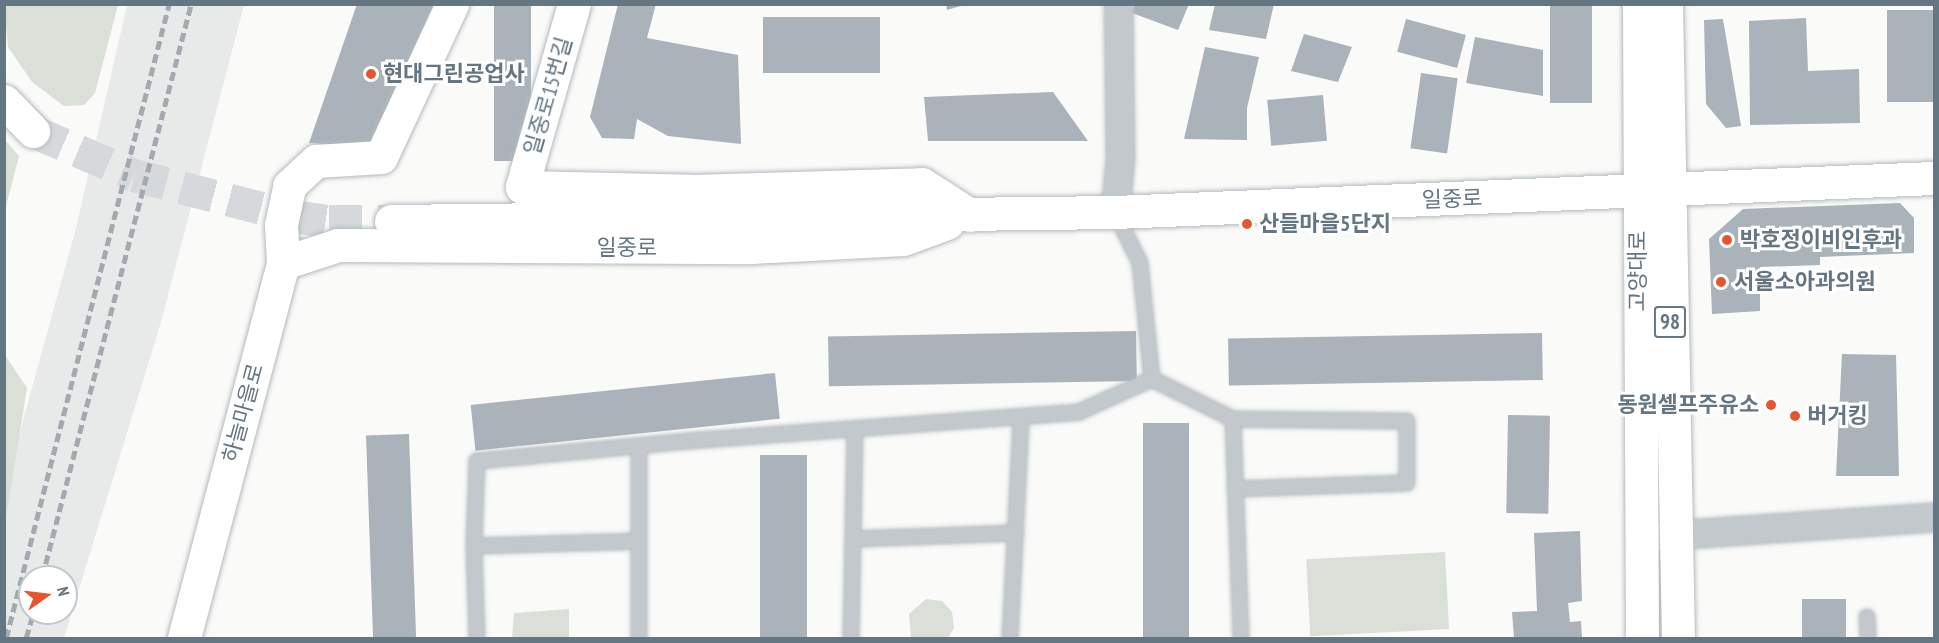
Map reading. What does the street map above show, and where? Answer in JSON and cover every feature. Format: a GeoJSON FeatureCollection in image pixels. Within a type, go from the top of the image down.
{"type":"FeatureCollection","features":[{"type":"Feature","properties":{"kind":"street","name":"하늘마을로"},"geometry":{"type":"LineString","coordinates":[[184,639],[283,263],[281,225],[289,186],[316,160],[381,157],[452,4]]}},
{"type":"Feature","properties":{"kind":"street","name":"일중로15번길"},"geometry":{"type":"LineString","coordinates":[[574,4],[522,187],[692,191],[921,183],[970,215]]}},
{"type":"Feature","properties":{"kind":"street"},"geometry":{"type":"LineString","coordinates":[[1115,212],[1120,158],[1118,4]]}},
{"type":"Feature","properties":{"kind":"street","name":"고양대로"},"geometry":{"type":"LineString","coordinates":[[1638,4],[1654,191],[1676,533],[1678,639]]}},
{"type":"Feature","properties":{"kind":"street","name":"고양대로"},"geometry":{"type":"LineString","coordinates":[[1642,639],[1640,537],[1654,191],[1666,4]]}},
{"type":"Feature","properties":{"kind":"street"},"geometry":{"type":"LineString","coordinates":[[4,101],[33,131]]}},
{"type":"Feature","properties":{"kind":"street","name":"일중로"},"geometry":{"type":"LineString","coordinates":[[391,221],[1115,212],[1935,178]]}},
{"type":"Feature","properties":{"kind":"street","name":"일중로"},"geometry":{"type":"LineString","coordinates":[[283,263],[338,245],[739,247],[903,239],[970,215]]}},
{"type":"Feature","properties":{"kind":"street"},"geometry":{"type":"LineString","coordinates":[[1640,537],[1935,517]]}},
{"type":"Feature","properties":{"kind":"lane"},"geometry":{"type":"LineString","coordinates":[[1115,212],[1140,263],[1152,379]]}},
{"type":"Feature","properties":{"kind":"lane"},"geometry":{"type":"LineString","coordinates":[[477,639],[474,546],[477,460],[1079,412],[1152,379]]}},
{"type":"Feature","properties":{"kind":"lane"},"geometry":{"type":"LineString","coordinates":[[1152,379],[1233,419],[1407,421],[1407,483],[1235,489]]}},
{"type":"Feature","properties":{"kind":"lane"},"geometry":{"type":"LineString","coordinates":[[1010,639],[1022,418]]}},
{"type":"Feature","properties":{"kind":"lane"},"geometry":{"type":"LineString","coordinates":[[1233,419],[1241,639]]}},
{"type":"Feature","properties":{"kind":"lane"},"geometry":{"type":"LineString","coordinates":[[851,639],[855,429]]}},
{"type":"Feature","properties":{"kind":"lane"},"geometry":{"type":"LineString","coordinates":[[639,447],[639,639]]}},
{"type":"Feature","properties":{"kind":"lane"},"geometry":{"type":"LineString","coordinates":[[853,539],[1016,533]]}},
{"type":"Feature","properties":{"kind":"lane"},"geometry":{"type":"LineString","coordinates":[[474,546],[638,541]]}},
{"type":"Feature","properties":{"kind":"lane"},"geometry":{"type":"LineString","coordinates":[[1867,617],[1868,639]]}},
{"type":"Feature","properties":{"kind":"shaded area"},"geometry":{"type":"Polygon","coordinates":[[[4,5],[118,5],[95,93],[84,105],[64,106],[32,82],[8,47],[4,5]]]}},
{"type":"Feature","properties":{"kind":"shaded area"},"geometry":{"type":"Polygon","coordinates":[[[127,5],[244,5],[161,322],[78,592],[78,565],[18,565],[18,625],[68,625],[64,638],[5,638],[5,486],[76,228],[127,5]]]}},
{"type":"Feature","properties":{"kind":"shaded area"},"geometry":{"type":"Polygon","coordinates":[[[5,140],[19,156],[5,210],[5,140]]]}},
{"type":"Feature","properties":{"kind":"shaded area"},"geometry":{"type":"Polygon","coordinates":[[[5,355],[27,388],[5,524],[5,355]]]}},
{"type":"Feature","properties":{"kind":"shaded area"},"geometry":{"type":"Polygon","coordinates":[[[1445,552],[1449,629],[1310,636],[1306,559],[1445,552]]]}},
{"type":"Feature","properties":{"kind":"shaded area"},"geometry":{"type":"Polygon","coordinates":[[[926,599],[942,601],[952,612],[954,628],[948,638],[911,637],[909,614],[926,599]]]}},
{"type":"Feature","properties":{"kind":"shaded area"},"geometry":{"type":"Polygon","coordinates":[[[569,609],[569,638],[512,638],[514,613],[569,609]]]}},
{"type":"Feature","properties":{"kind":"building","name":"현대그린공업사"},"geometry":{"type":"Polygon","coordinates":[[[357,4],[442,4],[375,147],[309,143],[357,4]]]}},
{"type":"Feature","properties":{"kind":"building"},"geometry":{"type":"Polygon","coordinates":[[[494,4],[531,4],[531,161],[494,161],[494,4]]]}},
{"type":"Feature","properties":{"kind":"building"},"geometry":{"type":"Polygon","coordinates":[[[618,4],[656,4],[647,38],[738,55],[741,144],[668,136],[637,119],[634,139],[602,138],[590,117],[618,4]]]}},
{"type":"Feature","properties":{"kind":"building"},"geometry":{"type":"Polygon","coordinates":[[[946,4],[964,4],[964,5],[947,10],[946,4]]]}},
{"type":"Feature","properties":{"kind":"building"},"geometry":{"type":"Polygon","coordinates":[[[1135,4],[1189,4],[1178,30],[1132,13],[1135,4]]]}},
{"type":"Feature","properties":{"kind":"building"},"geometry":{"type":"Polygon","coordinates":[[[1215,4],[1274,4],[1266,39],[1209,30],[1215,4]]]}},
{"type":"Feature","properties":{"kind":"building"},"geometry":{"type":"Polygon","coordinates":[[[1550,4],[1592,4],[1592,103],[1550,103],[1550,4]]]}},
{"type":"Feature","properties":{"kind":"building"},"geometry":{"type":"Polygon","coordinates":[[[1887,10],[1934,10],[1934,102],[1887,102],[1887,10]]]}},
{"type":"Feature","properties":{"kind":"building"},"geometry":{"type":"Polygon","coordinates":[[[763,17],[880,17],[880,73],[763,73],[763,17]]]}},
{"type":"Feature","properties":{"kind":"building"},"geometry":{"type":"Polygon","coordinates":[[[1806,18],[1808,71],[1859,69],[1860,123],[1750,125],[1749,21],[1806,18]]]}},
{"type":"Feature","properties":{"kind":"building"},"geometry":{"type":"Polygon","coordinates":[[[1406,19],[1466,35],[1457,68],[1397,52],[1406,19]]]}},
{"type":"Feature","properties":{"kind":"building"},"geometry":{"type":"Polygon","coordinates":[[[1723,19],[1741,126],[1726,128],[1706,104],[1704,20],[1723,19]]]}},
{"type":"Feature","properties":{"kind":"building"},"geometry":{"type":"Polygon","coordinates":[[[1304,34],[1352,47],[1338,82],[1291,71],[1304,34]]]}},
{"type":"Feature","properties":{"kind":"building"},"geometry":{"type":"Polygon","coordinates":[[[1475,37],[1543,50],[1543,96],[1466,83],[1475,37]]]}},
{"type":"Feature","properties":{"kind":"building"},"geometry":{"type":"Polygon","coordinates":[[[1205,47],[1259,57],[1247,108],[1247,140],[1184,139],[1205,47]]]}},
{"type":"Feature","properties":{"kind":"building"},"geometry":{"type":"Polygon","coordinates":[[[1421,73],[1458,78],[1447,153],[1410,148],[1421,73]]]}},
{"type":"Feature","properties":{"kind":"building"},"geometry":{"type":"Polygon","coordinates":[[[1053,92],[1088,141],[928,141],[924,97],[1053,92]]]}},
{"type":"Feature","properties":{"kind":"building"},"geometry":{"type":"Polygon","coordinates":[[[1323,95],[1327,141],[1271,146],[1267,100],[1323,95]]]}},
{"type":"Feature","properties":{"kind":"building"},"geometry":{"type":"Polygon","coordinates":[[[1900,203],[1914,218],[1914,253],[1820,257],[1820,265],[1760,267],[1760,311],[1712,314],[1709,239],[1743,209],[1900,203]]]}},
{"type":"Feature","properties":{"kind":"building"},"geometry":{"type":"Polygon","coordinates":[[[1136,331],[1137,381],[829,386],[828,336],[1136,331]]]}},
{"type":"Feature","properties":{"kind":"building"},"geometry":{"type":"Polygon","coordinates":[[[1542,333],[1543,380],[1229,385],[1228,338],[1542,333]]]}},
{"type":"Feature","properties":{"kind":"building"},"geometry":{"type":"Polygon","coordinates":[[[1842,354],[1896,355],[1899,476],[1836,476],[1842,354]]]}},
{"type":"Feature","properties":{"kind":"building"},"geometry":{"type":"Polygon","coordinates":[[[775,373],[780,419],[475,451],[471,405],[775,373]]]}},
{"type":"Feature","properties":{"kind":"building"},"geometry":{"type":"Polygon","coordinates":[[[1508,415],[1550,416],[1548,514],[1506,513],[1508,415]]]}},
{"type":"Feature","properties":{"kind":"building"},"geometry":{"type":"Polygon","coordinates":[[[1143,423],[1189,423],[1189,638],[1143,638],[1143,423]]]}},
{"type":"Feature","properties":{"kind":"building"},"geometry":{"type":"Polygon","coordinates":[[[409,434],[416,638],[373,638],[366,436],[409,434]]]}},
{"type":"Feature","properties":{"kind":"building"},"geometry":{"type":"Polygon","coordinates":[[[760,455],[807,455],[807,638],[760,638],[760,455]]]}},
{"type":"Feature","properties":{"kind":"building"},"geometry":{"type":"Polygon","coordinates":[[[1580,531],[1582,601],[1568,603],[1570,622],[1581,621],[1582,638],[1514,638],[1512,612],[1537,611],[1534,533],[1580,531]]]}},
{"type":"Feature","properties":{"kind":"building"},"geometry":{"type":"Polygon","coordinates":[[[1802,599],[1846,599],[1846,638],[1802,638],[1802,599]]]}},
{"type":"Feature","properties":{"kind":"tunnel"},"geometry":{"type":"LineString","coordinates":[[33,131],[134,175],[293,216],[329,221],[391,221]]}},
{"type":"Feature","properties":{"kind":"railway"},"geometry":{"type":"LineString","coordinates":[[6,638],[169,4]]}},
{"type":"Feature","properties":{"kind":"railway"},"geometry":{"type":"LineString","coordinates":[[45,565],[191,4]]}},
{"type":"Feature","properties":{"kind":"railway"},"geometry":{"type":"LineString","coordinates":[[26,638],[30,625]]}},
{"type":"Feature","properties":{"kind":"place","name":"현대그린공업사"},"geometry":{"type":"Point","coordinates":[371,74]}},
{"type":"Feature","properties":{"kind":"place","name":"산들마을5단지"},"geometry":{"type":"Point","coordinates":[1247,224]}},
{"type":"Feature","properties":{"kind":"place","name":"박호정이비인후과"},"geometry":{"type":"Point","coordinates":[1727,240]}},
{"type":"Feature","properties":{"kind":"place","name":"서울소아과의원"},"geometry":{"type":"Point","coordinates":[1721,282]}},
{"type":"Feature","properties":{"kind":"place","name":"동원셀프주유소"},"geometry":{"type":"Point","coordinates":[1771,405]}},
{"type":"Feature","properties":{"kind":"place","name":"버거킹"},"geometry":{"type":"Point","coordinates":[1795,416]}}]}
